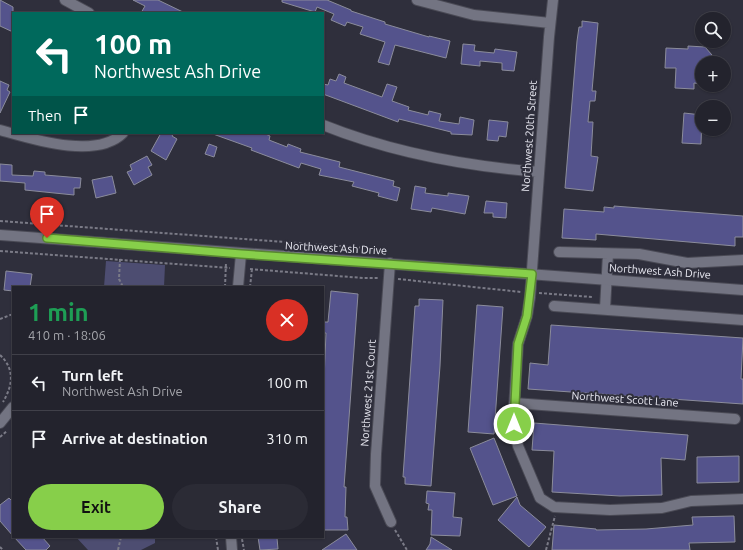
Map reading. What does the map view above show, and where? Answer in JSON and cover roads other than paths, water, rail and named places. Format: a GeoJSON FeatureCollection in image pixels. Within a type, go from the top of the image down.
{"type":"FeatureCollection","features":[{"type":"Feature","properties":{"kind":"street"},"geometry":{"type":"LineString","coordinates":[[65,0],[87,12]]}},
{"type":"Feature","properties":{"kind":"street"},"geometry":{"type":"LineString","coordinates":[[417,0],[474,15],[550,24]]}},
{"type":"Feature","properties":{"kind":"street","name":"Northwest 20th Street"},"geometry":{"type":"LineString","coordinates":[[553,0],[532,274],[527,316],[518,344],[514,404],[514,424],[518,446],[540,498],[546,503],[557,507],[638,510],[662,508],[691,501],[743,499]]}},
{"type":"Feature","properties":{"kind":"street"},"geometry":{"type":"LineString","coordinates":[[324,125],[391,148],[431,158],[471,165],[539,172]]}},
{"type":"Feature","properties":{"kind":"street"},"geometry":{"type":"LineString","coordinates":[[0,130],[12,133]]}},
{"type":"Feature","properties":{"kind":"street"},"geometry":{"type":"LineString","coordinates":[[16,134],[36,139],[85,147],[107,144],[122,134]]}},
{"type":"Feature","properties":{"kind":"street","name":"Northwest Ash Drive"},"geometry":{"type":"LineString","coordinates":[[0,235],[743,290]]}},
{"type":"Feature","properties":{"kind":"street"},"geometry":{"type":"LineString","coordinates":[[559,252],[639,254],[687,263],[743,260]]}},
{"type":"Feature","properties":{"kind":"street"},"geometry":{"type":"LineString","coordinates":[[238,286],[241,254]]}},
{"type":"Feature","properties":{"kind":"street"},"geometry":{"type":"LineString","coordinates":[[605,309],[608,254]]}},
{"type":"Feature","properties":{"kind":"street","name":"Northwest 21st Court"},"geometry":{"type":"LineString","coordinates":[[390,263],[375,486],[391,522]]}},
{"type":"Feature","properties":{"kind":"street"},"geometry":{"type":"LineString","coordinates":[[554,306],[743,320]]}},
{"type":"Feature","properties":{"kind":"street","name":"Northwest Scott Lane"},"geometry":{"type":"LineString","coordinates":[[514,404],[735,419]]}},
{"type":"Feature","properties":{"kind":"street"},"geometry":{"type":"LineString","coordinates":[[0,423],[12,408]]}},
{"type":"Feature","properties":{"kind":"street"},"geometry":{"type":"LineString","coordinates":[[231,538],[232,550]]}}]}
